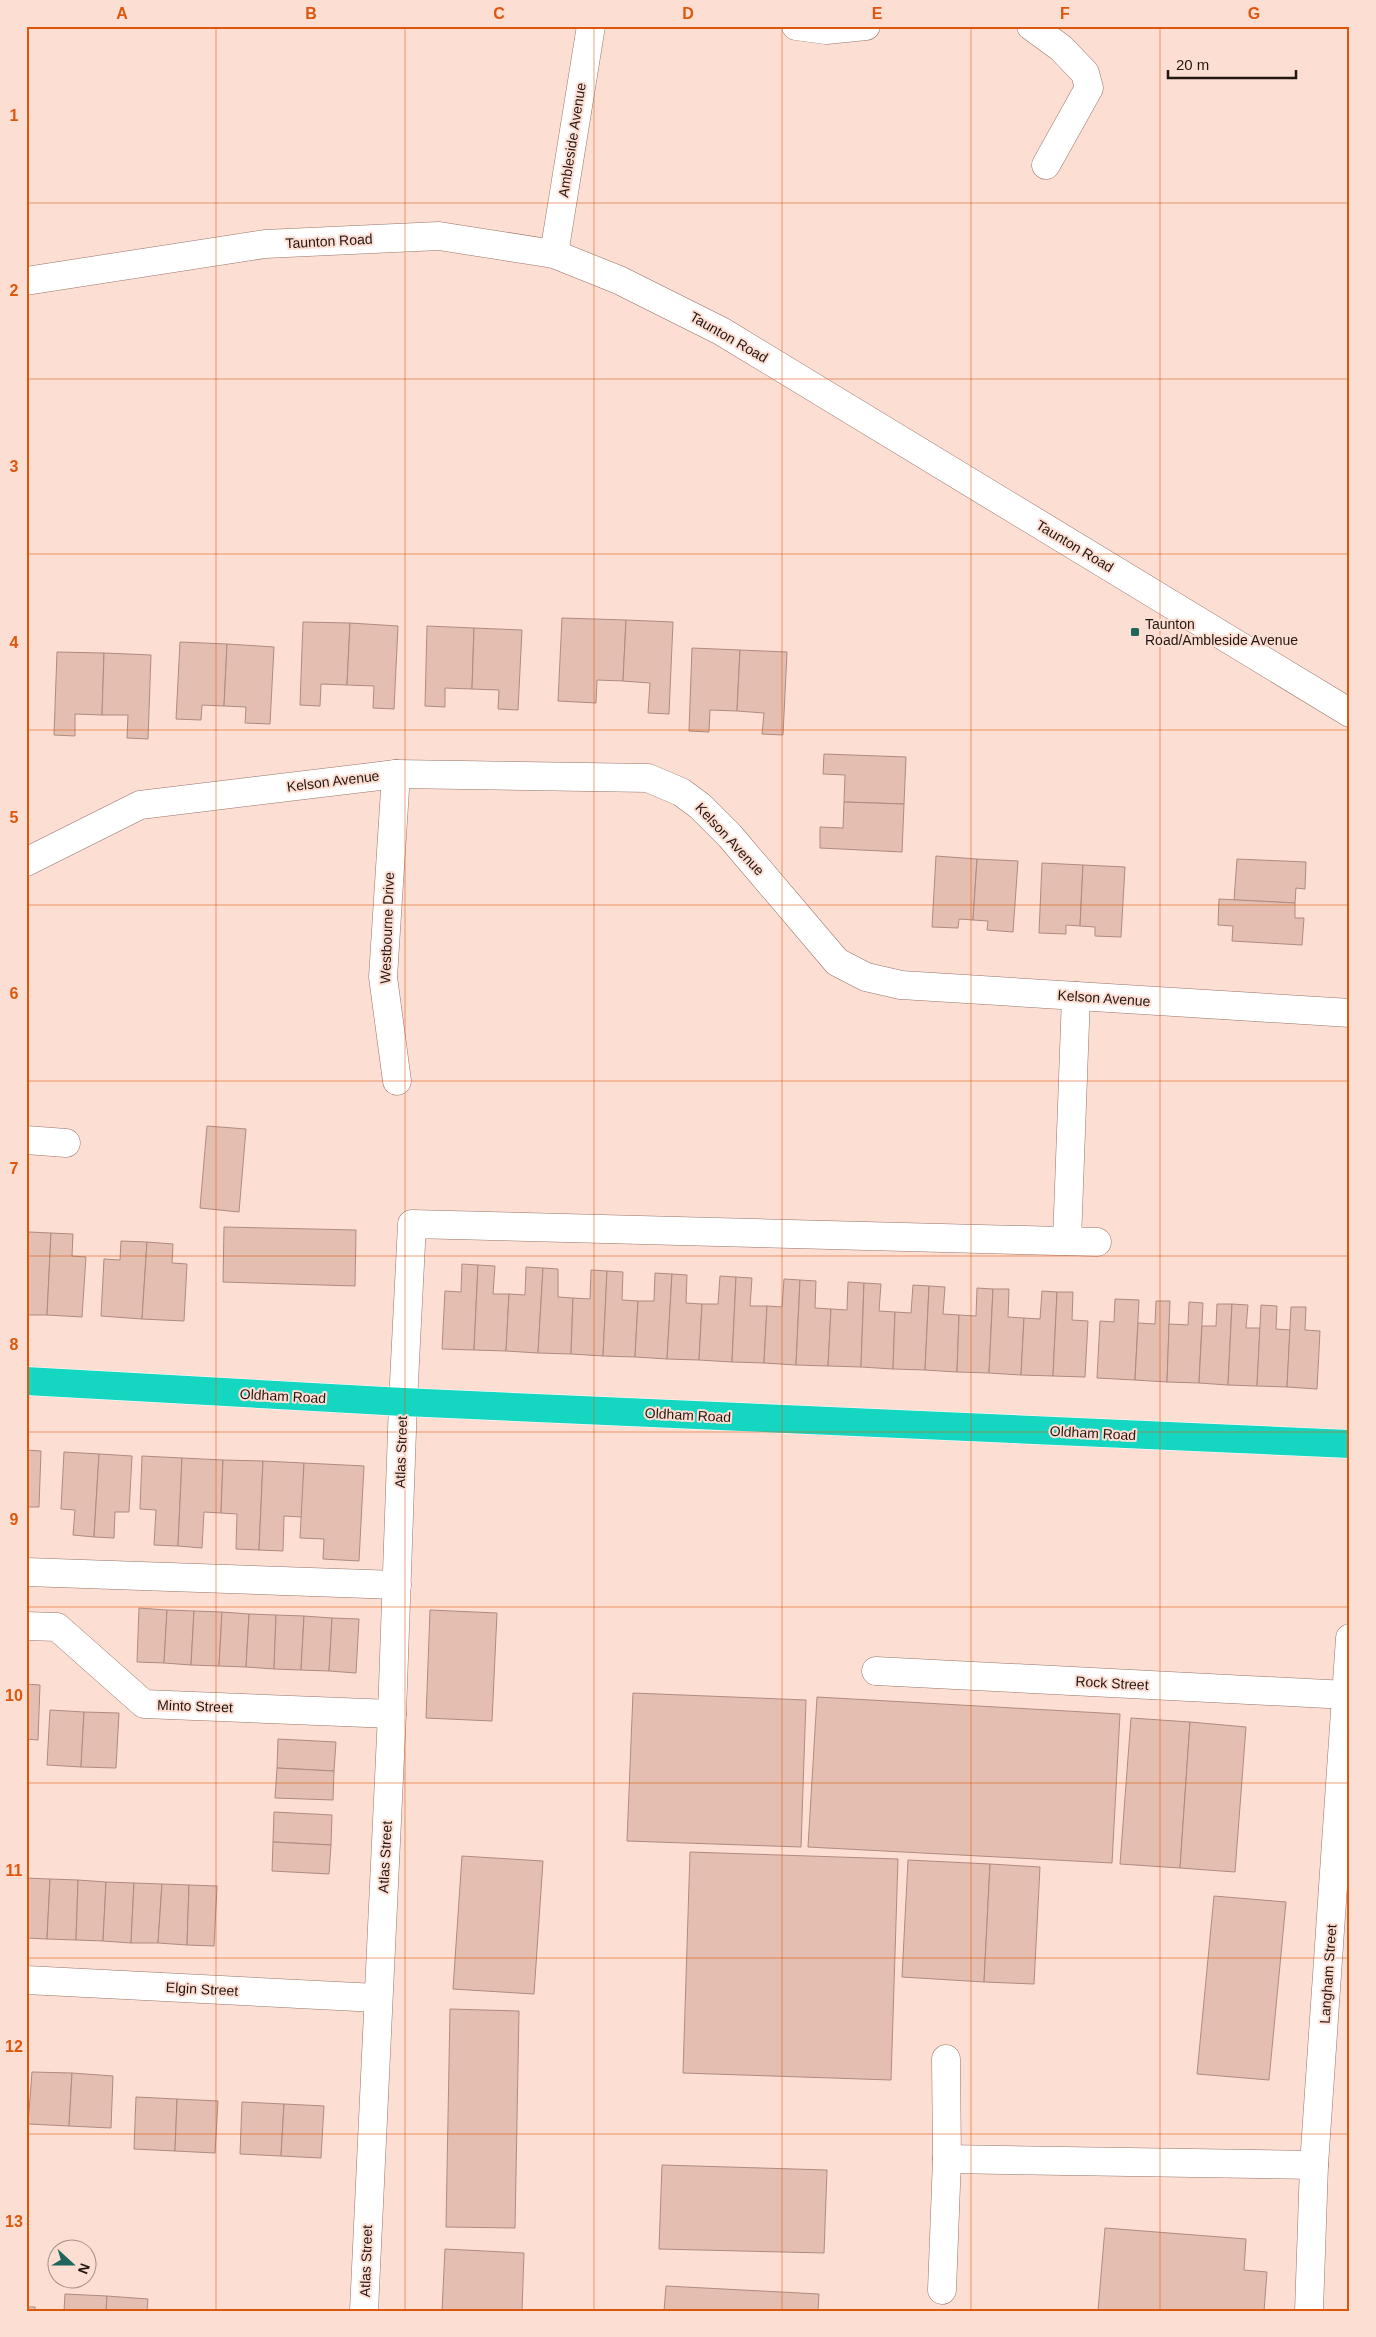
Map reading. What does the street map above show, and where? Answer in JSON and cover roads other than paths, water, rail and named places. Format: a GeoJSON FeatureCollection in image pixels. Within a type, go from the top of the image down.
{"type":"FeatureCollection","features":[{"type":"Feature","properties":{"kind":"highway","name":"Oldham Road"},"geometry":{"type":"LineString","coordinates":[[26,1382],[403,1402],[1350,1444]]}},
{"type":"Feature","properties":{"kind":"street","name":"Ambleside Avenue"},"geometry":{"type":"LineString","coordinates":[[554,254],[591,26]]}},
{"type":"Feature","properties":{"kind":"street"},"geometry":{"type":"LineString","coordinates":[[796,26],[826,30],[866,26]]}},
{"type":"Feature","properties":{"kind":"street"},"geometry":{"type":"LineString","coordinates":[[1032,26],[1060,48],[1085,73],[1089,88],[1046,166]]}},
{"type":"Feature","properties":{"kind":"street","name":"Taunton Road"},"geometry":{"type":"LineString","coordinates":[[26,281],[265,244],[439,236],[554,254],[619,280],[721,331],[1350,713]]}},
{"type":"Feature","properties":{"kind":"street","name":"Kelson Avenue"},"geometry":{"type":"LineString","coordinates":[[26,862],[140,806],[396,774],[648,778],[681,792],[700,806],[730,836],[837,962],[866,977],[902,985],[1350,1014]]}},
{"type":"Feature","properties":{"kind":"street","name":"Westbourne Drive"},"geometry":{"type":"LineString","coordinates":[[396,774],[383,977],[397,1081]]}},
{"type":"Feature","properties":{"kind":"street"},"geometry":{"type":"LineString","coordinates":[[1076,996],[1067,1241],[1097,1242]]}},
{"type":"Feature","properties":{"kind":"street"},"geometry":{"type":"LineString","coordinates":[[26,1140],[66,1143]]}},
{"type":"Feature","properties":{"kind":"street","name":"Atlas Street"},"geometry":{"type":"LineString","coordinates":[[364,2311],[392,1714],[403,1402],[412,1224],[1067,1241]]}},
{"type":"Feature","properties":{"kind":"street"},"geometry":{"type":"LineString","coordinates":[[26,1572],[396,1585]]}},
{"type":"Feature","properties":{"kind":"street","name":"Minto Street"},"geometry":{"type":"LineString","coordinates":[[26,1626],[57,1627],[144,1704],[392,1714]]}},
{"type":"Feature","properties":{"kind":"street","name":"Langham Street"},"geometry":{"type":"LineString","coordinates":[[1309,2311],[1314,2165],[1350,1638]]}},
{"type":"Feature","properties":{"kind":"street","name":"Rock Street"},"geometry":{"type":"LineString","coordinates":[[876,1671],[1347,1695]]}},
{"type":"Feature","properties":{"kind":"street","name":"Elgin Street"},"geometry":{"type":"LineString","coordinates":[[26,1980],[378,1998]]}},
{"type":"Feature","properties":{"kind":"street"},"geometry":{"type":"LineString","coordinates":[[942,2290],[947,2158],[946,2059]]}},
{"type":"Feature","properties":{"kind":"street"},"geometry":{"type":"LineString","coordinates":[[947,2158],[1314,2165]]}},
{"type":"Feature","properties":{"kind":"place","name":"Taunton Road/Ambleside Avenue"},"geometry":{"type":"Point","coordinates":[1135,632]}}]}
